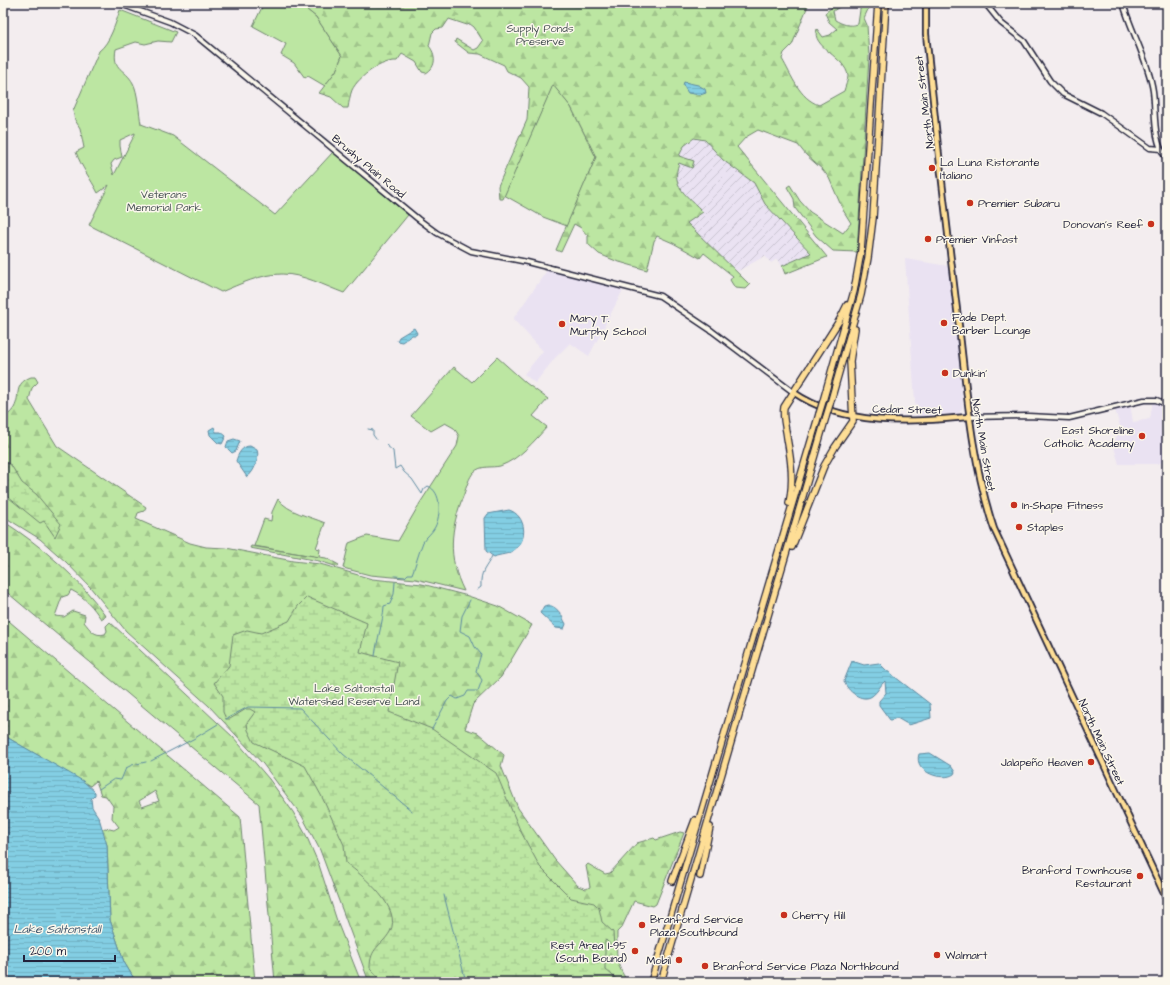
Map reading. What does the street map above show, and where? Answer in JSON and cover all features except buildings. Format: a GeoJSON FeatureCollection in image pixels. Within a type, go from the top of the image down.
{"type":"FeatureCollection","features":[{"type":"Feature","properties":{"kind":"highway"},"geometry":{"type":"LineString","coordinates":[[651,982],[823,401],[854,291],[861,251],[878,3]]}},
{"type":"Feature","properties":{"kind":"highway"},"geometry":{"type":"LineString","coordinates":[[772,604],[790,551],[820,477],[835,447],[852,425],[854,416],[850,361],[869,251],[886,3]]}},
{"type":"Feature","properties":{"kind":"highway"},"geometry":{"type":"LineString","coordinates":[[773,568],[790,500],[792,480],[792,466],[783,414],[792,392],[846,308],[860,261]]}},
{"type":"Feature","properties":{"kind":"highway"},"geometry":{"type":"LineString","coordinates":[[661,982],[861,295]]}},
{"type":"Feature","properties":{"kind":"highway"},"geometry":{"type":"LineString","coordinates":[[700,876],[732,739]]}},
{"type":"Feature","properties":{"kind":"highway"},"geometry":{"type":"LineString","coordinates":[[672,881],[706,794]]}},
{"type":"Feature","properties":{"kind":"main road","name":"Brushy Plain Road"},"geometry":{"type":"LineString","coordinates":[[118,3],[170,22],[195,35],[418,219],[455,244],[477,252],[506,257],[633,289]]}},
{"type":"Feature","properties":{"kind":"main road","name":"North Main Street"},"geometry":{"type":"LineString","coordinates":[[926,3],[926,40],[969,417],[981,487],[994,529],[1167,900]]}},
{"type":"Feature","properties":{"kind":"main road"},"geometry":{"type":"LineString","coordinates":[[984,3],[990,12],[1001,23],[1024,41],[1050,80],[1063,94],[1101,113],[1150,148],[1161,149]]}},
{"type":"Feature","properties":{"kind":"main road"},"geometry":{"type":"LineString","coordinates":[[1123,3],[1152,83],[1157,132],[1161,149],[1167,159]]}},
{"type":"Feature","properties":{"kind":"main road","name":"Cedar Street"},"geometry":{"type":"LineString","coordinates":[[633,289],[660,296],[712,331],[792,392],[815,405],[854,416],[878,420],[919,421],[969,417],[1028,416],[1069,418],[1142,400],[1152,400],[1167,404]]}},
{"type":"Feature","properties":{"kind":"shaded area"},"geometry":{"type":"Polygon","coordinates":[[[694,138],[705,140],[723,160],[754,183],[765,204],[811,254],[782,266],[777,259],[771,263],[765,256],[738,271],[726,263],[687,223],[687,196],[677,185],[675,174],[679,163],[692,167],[678,157],[684,146],[694,138]]]}},
{"type":"Feature","properties":{"kind":"shaded area"},"geometry":{"type":"Polygon","coordinates":[[[905,259],[948,266],[957,335],[963,407],[958,414],[916,416],[905,259]]]}},
{"type":"Feature","properties":{"kind":"shaded area","name":"Mary T. Murphy School"},"geometry":{"type":"Polygon","coordinates":[[[548,269],[623,290],[589,356],[570,343],[555,358],[535,383],[524,374],[543,351],[513,319],[548,269]]]}},
{"type":"Feature","properties":{"kind":"shaded area","name":"East Shoreline Catholic Academy"},"geometry":{"type":"Polygon","coordinates":[[[1153,400],[1167,404],[1165,418],[1167,453],[1162,462],[1157,464],[1119,464],[1113,444],[1121,429],[1114,407],[1130,403],[1133,422],[1150,419],[1153,400]]]}},
{"type":"Feature","properties":{"kind":"green space"},"geometry":{"type":"Polygon","coordinates":[[[264,3],[304,3],[306,9],[316,17],[342,56],[336,71],[325,86],[308,76],[305,78],[294,63],[281,55],[286,44],[253,26],[264,3]]]}},
{"type":"Feature","properties":{"kind":"green space","name":"Supply Ponds Preserve"},"geometry":{"type":"Polygon","coordinates":[[[304,3],[809,3],[792,45],[784,53],[782,59],[801,92],[812,102],[819,105],[844,91],[848,76],[846,69],[823,47],[816,35],[817,29],[823,37],[830,35],[837,29],[829,22],[825,13],[837,3],[846,3],[833,11],[835,20],[846,25],[855,25],[858,24],[861,3],[871,3],[864,18],[867,25],[869,57],[857,252],[833,251],[816,236],[795,208],[794,199],[787,187],[790,185],[800,201],[810,212],[843,233],[851,223],[843,210],[829,178],[823,170],[806,155],[798,145],[758,130],[746,137],[737,147],[827,257],[785,274],[782,266],[811,253],[765,204],[754,183],[723,160],[705,140],[694,138],[684,146],[679,156],[694,161],[692,168],[679,163],[677,179],[686,196],[703,212],[687,223],[750,285],[746,289],[735,288],[730,280],[733,276],[704,253],[700,258],[657,236],[654,241],[647,270],[616,261],[599,254],[588,244],[588,236],[581,228],[574,224],[561,252],[556,250],[596,157],[571,107],[553,85],[503,199],[499,199],[498,186],[527,120],[529,87],[521,78],[507,71],[504,65],[480,54],[469,53],[455,42],[456,39],[474,50],[478,48],[483,41],[474,27],[470,24],[467,25],[449,19],[443,28],[436,29],[432,33],[429,46],[434,56],[434,64],[430,70],[426,73],[422,72],[416,62],[402,54],[397,61],[385,63],[365,74],[352,90],[348,108],[343,108],[331,97],[319,93],[336,71],[342,56],[316,17],[306,9],[304,3]]]}},
{"type":"Feature","properties":{"kind":"green space","name":"Veterans Memorial Park"},"geometry":{"type":"Polygon","coordinates":[[[120,10],[176,32],[171,42],[158,41],[145,44],[136,42],[116,49],[116,61],[120,69],[130,78],[135,87],[141,124],[173,136],[275,215],[333,152],[408,215],[344,293],[306,278],[282,274],[274,274],[258,278],[221,292],[89,225],[109,185],[98,193],[81,163],[76,152],[84,148],[80,128],[75,120],[73,111],[99,51],[109,38],[120,10]],[[135,134],[120,140],[122,157],[114,160],[111,164],[114,175],[135,134]]]}},
{"type":"Feature","properties":{"kind":"green space"},"geometry":{"type":"Polygon","coordinates":[[[553,84],[571,107],[596,157],[567,226],[543,217],[504,195],[553,84]]]}},
{"type":"Feature","properties":{"kind":"green space"},"geometry":{"type":"Polygon","coordinates":[[[497,357],[526,383],[548,399],[533,416],[547,427],[514,459],[500,466],[480,468],[474,472],[471,477],[459,507],[453,531],[452,543],[455,566],[464,591],[416,579],[370,575],[343,568],[349,543],[367,536],[398,541],[420,503],[457,446],[459,436],[454,428],[445,423],[431,431],[411,416],[454,367],[472,382],[497,357]]]}},
{"type":"Feature","properties":{"kind":"green space","name":"Lake Saltonstall Watershed Reserve Land"},"geometry":{"type":"Polygon","coordinates":[[[31,377],[35,377],[38,382],[32,388],[29,400],[57,446],[146,507],[144,511],[138,513],[136,519],[190,543],[206,547],[226,548],[293,561],[320,564],[372,579],[422,584],[468,596],[498,606],[532,625],[501,677],[473,704],[465,729],[478,733],[504,755],[501,766],[518,808],[555,860],[578,886],[586,889],[590,887],[586,866],[588,864],[605,874],[610,873],[637,843],[654,838],[656,840],[680,832],[684,833],[656,904],[653,906],[634,901],[622,927],[617,932],[618,963],[628,982],[369,982],[320,850],[302,816],[263,764],[209,706],[126,631],[90,587],[66,562],[40,539],[3,516],[3,419],[14,408],[18,390],[22,383],[31,377]]]}},
{"type":"Feature","properties":{"kind":"green space"},"geometry":{"type":"Polygon","coordinates":[[[3,461],[11,465],[22,483],[36,494],[61,524],[55,537],[44,521],[40,523],[3,493],[3,461]]]}},
{"type":"Feature","properties":{"kind":"green space"},"geometry":{"type":"Polygon","coordinates":[[[278,499],[293,511],[325,523],[316,548],[320,549],[319,557],[254,546],[264,519],[271,521],[272,512],[278,499]]]}},
{"type":"Feature","properties":{"kind":"green space"},"geometry":{"type":"Polygon","coordinates":[[[3,521],[46,552],[84,588],[106,616],[101,619],[88,603],[71,590],[68,595],[62,597],[55,616],[64,617],[73,611],[85,615],[84,622],[93,632],[101,635],[105,634],[107,631],[106,626],[110,622],[233,737],[269,779],[293,812],[306,835],[319,865],[338,924],[361,982],[275,982],[259,804],[3,589],[3,521]]]}},
{"type":"Feature","properties":{"kind":"green space"},"geometry":{"type":"Polygon","coordinates":[[[251,546],[326,558],[339,565],[338,567],[319,561],[250,548],[251,546]]]}},
{"type":"Feature","properties":{"kind":"green space"},"geometry":{"type":"Polygon","coordinates":[[[307,597],[367,623],[360,652],[398,662],[389,712],[432,729],[496,773],[520,830],[540,867],[571,898],[594,903],[599,908],[602,922],[613,932],[614,948],[606,940],[605,941],[605,969],[620,982],[383,982],[370,968],[370,961],[374,951],[387,937],[393,923],[391,913],[386,903],[371,884],[346,863],[344,845],[322,797],[305,766],[254,742],[248,730],[247,723],[255,712],[250,709],[246,709],[230,719],[226,719],[223,712],[223,696],[214,683],[229,666],[233,635],[247,630],[261,633],[289,621],[298,606],[307,597]]]}},
{"type":"Feature","properties":{"kind":"green space"},"geometry":{"type":"Polygon","coordinates":[[[3,616],[240,817],[255,982],[136,982],[124,962],[110,920],[107,845],[101,830],[105,828],[114,830],[119,827],[112,818],[113,806],[106,796],[101,795],[96,781],[90,786],[3,735],[3,616]],[[155,791],[139,801],[142,807],[159,801],[155,791]]]}},
{"type":"Feature","properties":{"kind":"water"},"geometry":{"type":"Polygon","coordinates":[[[684,82],[698,85],[705,89],[706,93],[700,95],[688,93],[683,85],[684,82]]]}},
{"type":"Feature","properties":{"kind":"water"},"geometry":{"type":"Polygon","coordinates":[[[414,328],[417,333],[416,335],[412,335],[402,342],[397,341],[399,337],[414,328]]]}},
{"type":"Feature","properties":{"kind":"water"},"geometry":{"type":"Polygon","coordinates":[[[214,427],[216,432],[221,432],[226,436],[222,444],[218,443],[210,435],[209,430],[214,427]]]}},
{"type":"Feature","properties":{"kind":"water"},"geometry":{"type":"Polygon","coordinates":[[[234,439],[240,441],[236,451],[232,453],[226,447],[228,441],[234,439]]]}},
{"type":"Feature","properties":{"kind":"water"},"geometry":{"type":"Polygon","coordinates":[[[250,446],[257,450],[258,457],[254,469],[247,477],[236,461],[239,453],[245,447],[250,446]]]}},
{"type":"Feature","properties":{"kind":"water"},"geometry":{"type":"Polygon","coordinates":[[[509,510],[515,513],[522,522],[524,528],[522,540],[519,546],[512,552],[494,557],[486,551],[485,518],[488,514],[509,510]]]}},
{"type":"Feature","properties":{"kind":"water"},"geometry":{"type":"Polygon","coordinates":[[[549,605],[558,610],[566,624],[564,629],[556,628],[540,613],[544,606],[549,605]]]}},
{"type":"Feature","properties":{"kind":"water"},"geometry":{"type":"Polygon","coordinates":[[[852,661],[864,665],[879,663],[930,704],[931,718],[909,725],[897,718],[890,720],[879,705],[879,701],[886,693],[885,681],[872,696],[868,698],[855,695],[848,689],[844,681],[852,661]]]}},
{"type":"Feature","properties":{"kind":"water","name":"Lake Saltonstall"},"geometry":{"type":"Polygon","coordinates":[[[3,735],[83,781],[95,792],[95,795],[91,799],[92,807],[99,818],[107,845],[110,920],[124,962],[136,982],[3,982],[3,735]]]}},
{"type":"Feature","properties":{"kind":"water"},"geometry":{"type":"Polygon","coordinates":[[[930,753],[951,766],[955,772],[954,774],[943,777],[937,776],[930,774],[920,766],[918,760],[919,754],[930,753]]]}},
{"type":"Feature","properties":{"kind":"waterway"},"geometry":{"type":"LineString","coordinates":[[368,429],[373,430],[373,435],[376,439]]}},
{"type":"Feature","properties":{"kind":"waterway"},"geometry":{"type":"LineString","coordinates":[[386,445],[393,451],[395,469],[400,466],[412,479],[422,494],[424,489],[428,486],[433,489],[436,493],[439,504],[437,522],[434,529],[423,542],[412,574],[408,574],[405,577],[395,576]]}},
{"type":"Feature","properties":{"kind":"waterway"},"geometry":{"type":"LineString","coordinates":[[477,590],[481,587],[482,573],[492,556]]}},
{"type":"Feature","properties":{"kind":"waterway"},"geometry":{"type":"LineString","coordinates":[[375,656],[384,606],[390,604],[394,594],[395,582]]}},
{"type":"Feature","properties":{"kind":"waterway"},"geometry":{"type":"LineString","coordinates":[[432,729],[447,701],[452,696],[457,699],[465,696],[468,691],[478,691],[482,680],[476,671],[481,654],[475,647],[470,636],[460,631],[462,616],[470,600]]}},
{"type":"Feature","properties":{"kind":"waterway"},"geometry":{"type":"LineString","coordinates":[[226,719],[248,707],[300,708],[343,754],[412,811]]}},
{"type":"Feature","properties":{"kind":"waterway"},"geometry":{"type":"LineString","coordinates":[[151,761],[218,724]]}},
{"type":"Feature","properties":{"kind":"waterway"},"geometry":{"type":"LineString","coordinates":[[99,789],[114,779],[121,780],[126,768],[146,762]]}},
{"type":"Feature","properties":{"kind":"waterway"},"geometry":{"type":"LineString","coordinates":[[444,895],[466,982]]}},
{"type":"Feature","properties":{"kind":"place","name":"La Luna Ristorante Italiano"},"geometry":{"type":"Point","coordinates":[932,168]}},
{"type":"Feature","properties":{"kind":"place","name":"Premier Subaru"},"geometry":{"type":"Point","coordinates":[970,203]}},
{"type":"Feature","properties":{"kind":"place","name":"Donovan's Reef"},"geometry":{"type":"Point","coordinates":[1151,224]}},
{"type":"Feature","properties":{"kind":"place","name":"Premier Vinfast"},"geometry":{"type":"Point","coordinates":[928,239]}},
{"type":"Feature","properties":{"kind":"place","name":"Fade Dept. Barber Lounge"},"geometry":{"type":"Point","coordinates":[944,323]}},
{"type":"Feature","properties":{"kind":"place","name":"Mary T. Murphy School"},"geometry":{"type":"Point","coordinates":[562,324]}},
{"type":"Feature","properties":{"kind":"place","name":"Dunkin'"},"geometry":{"type":"Point","coordinates":[945,373]}},
{"type":"Feature","properties":{"kind":"place","name":"East Shoreline Catholic Academy"},"geometry":{"type":"Point","coordinates":[1142,436]}},
{"type":"Feature","properties":{"kind":"place","name":"In-Shape Fitness"},"geometry":{"type":"Point","coordinates":[1014,505]}},
{"type":"Feature","properties":{"kind":"place","name":"Staples"},"geometry":{"type":"Point","coordinates":[1019,527]}},
{"type":"Feature","properties":{"kind":"place","name":"Jalapeño Heaven"},"geometry":{"type":"Point","coordinates":[1091,762]}},
{"type":"Feature","properties":{"kind":"place","name":"Branford Townhouse Restaurant"},"geometry":{"type":"Point","coordinates":[1140,876]}},
{"type":"Feature","properties":{"kind":"place","name":"Cherry Hill"},"geometry":{"type":"Point","coordinates":[784,915]}},
{"type":"Feature","properties":{"kind":"place","name":"Branford Service Plaza Southbound"},"geometry":{"type":"Point","coordinates":[642,925]}},
{"type":"Feature","properties":{"kind":"place","name":"Rest Area I-95 (South Bound)"},"geometry":{"type":"Point","coordinates":[635,951]}},
{"type":"Feature","properties":{"kind":"place","name":"Walmart"},"geometry":{"type":"Point","coordinates":[937,955]}},
{"type":"Feature","properties":{"kind":"place","name":"Mobil"},"geometry":{"type":"Point","coordinates":[679,960]}},
{"type":"Feature","properties":{"kind":"place","name":"Branford Service Plaza Northbound"},"geometry":{"type":"Point","coordinates":[705,966]}}]}
